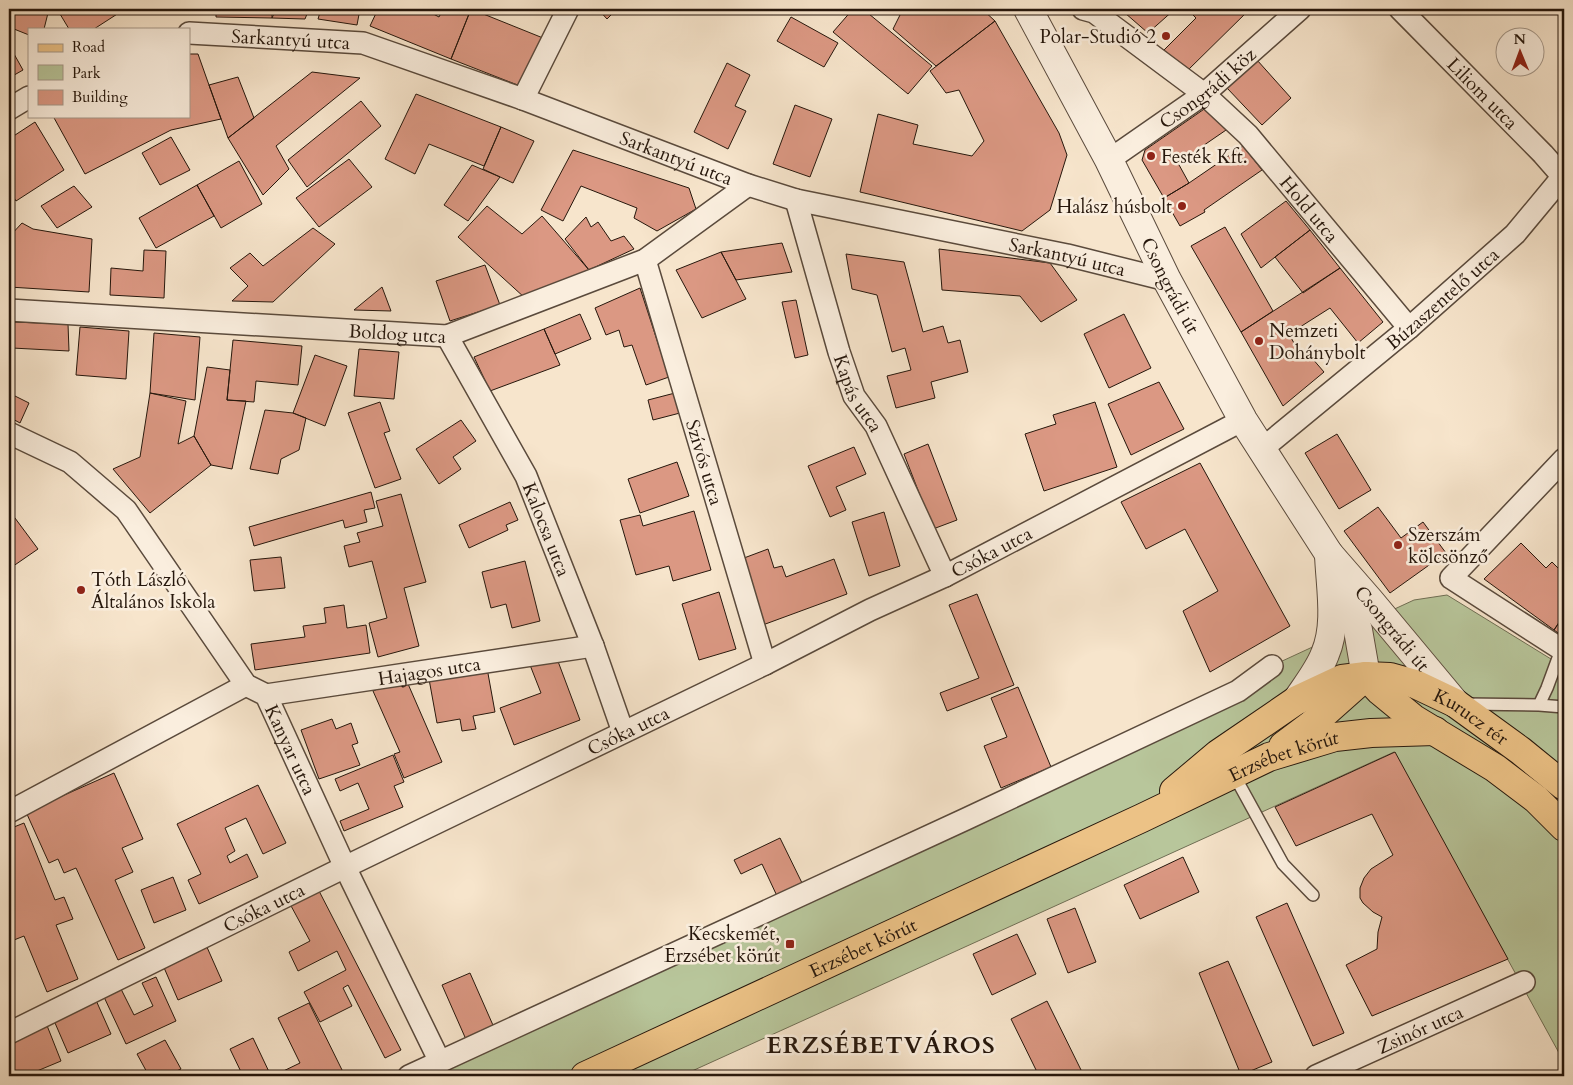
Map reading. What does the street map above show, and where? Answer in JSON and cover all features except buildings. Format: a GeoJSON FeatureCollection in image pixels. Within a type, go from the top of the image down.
{"type":"FeatureCollection","features":[{"type":"Feature","properties":{"kind":"main road","name":"Erzsébet körút"},"geometry":{"type":"LineString","coordinates":[[1142,818],[1218,754],[1297,700],[1342,679],[1366,676]]}},
{"type":"Feature","properties":{"kind":"main road","name":"Kurucz tér"},"geometry":{"type":"LineString","coordinates":[[1366,676],[1390,677],[1414,684],[1455,703],[1521,751],[1564,786]]}},
{"type":"Feature","properties":{"kind":"main road","name":"Kurucz tér"},"geometry":{"type":"LineString","coordinates":[[1366,676],[1396,706],[1495,768],[1536,799],[1564,827]]}},
{"type":"Feature","properties":{"kind":"main road"},"geometry":{"type":"LineString","coordinates":[[1269,757],[1310,725],[1366,676]]}},
{"type":"Feature","properties":{"kind":"main road","name":"Erzsébet körút"},"geometry":{"type":"LineString","coordinates":[[584,1076],[1142,818],[1269,757],[1335,737],[1388,732],[1436,731]]}},
{"type":"Feature","properties":{"kind":"street"},"geometry":{"type":"LineString","coordinates":[[524,99],[568,9]]}},
{"type":"Feature","properties":{"kind":"street","name":"Csongrádi út"},"geometry":{"type":"LineString","coordinates":[[1028,9],[1109,160],[1167,280],[1243,420],[1329,554],[1455,703]]}},
{"type":"Feature","properties":{"kind":"street","name":"Hold utca"},"geometry":{"type":"LineString","coordinates":[[1083,9],[1094,12],[1204,94],[1248,135],[1409,328]]}},
{"type":"Feature","properties":{"kind":"street","name":"Csongrádi köz"},"geometry":{"type":"LineString","coordinates":[[1109,160],[1204,94],[1300,9]]}},
{"type":"Feature","properties":{"kind":"street","name":"Liliom utca"},"geometry":{"type":"LineString","coordinates":[[1400,9],[1564,177]]}},
{"type":"Feature","properties":{"kind":"street","name":"Sarkantyú utca"},"geometry":{"type":"LineString","coordinates":[[190,33],[363,43],[524,99],[748,185],[796,200],[1067,255],[1167,280]]}},
{"type":"Feature","properties":{"kind":"street"},"geometry":{"type":"LineString","coordinates":[[9,109],[28,98]]}},
{"type":"Feature","properties":{"kind":"street","name":"Búzaszentelő utca"},"geometry":{"type":"LineString","coordinates":[[1262,449],[1409,328],[1515,234],[1564,177]]}},
{"type":"Feature","properties":{"kind":"street","name":"Boldog utca"},"geometry":{"type":"LineString","coordinates":[[9,310],[447,336],[645,260],[748,185]]}},
{"type":"Feature","properties":{"kind":"street","name":"Kapás utca"},"geometry":{"type":"LineString","coordinates":[[796,200],[839,352],[854,396],[876,426],[945,576]]}},
{"type":"Feature","properties":{"kind":"street","name":"Szívós utca"},"geometry":{"type":"LineString","coordinates":[[645,260],[765,664]]}},
{"type":"Feature","properties":{"kind":"street","name":"Kalocsa utca"},"geometry":{"type":"LineString","coordinates":[[447,336],[526,476],[593,646],[623,732]]}},
{"type":"Feature","properties":{"kind":"street","name":"Csóka utca"},"geometry":{"type":"LineString","coordinates":[[9,1033],[345,867],[765,664],[870,610],[945,576],[1243,420]]}},
{"type":"Feature","properties":{"kind":"street","name":"Kanyar utca"},"geometry":{"type":"LineString","coordinates":[[9,433],[70,462],[126,510],[246,685],[266,695],[345,867],[440,1062]]}},
{"type":"Feature","properties":{"kind":"street"},"geometry":{"type":"LineString","coordinates":[[1563,651],[1451,578],[1564,459]]}},
{"type":"Feature","properties":{"kind":"street","name":"Csongrádi út"},"geometry":{"type":"LineString","coordinates":[[1329,554],[1358,630],[1366,676]]}},
{"type":"Feature","properties":{"kind":"street","name":"Csongrádi út"},"geometry":{"type":"LineString","coordinates":[[1297,700],[1326,654],[1332,621],[1329,554]]}},
{"type":"Feature","properties":{"kind":"street","name":"Hajagos utca"},"geometry":{"type":"LineString","coordinates":[[266,695],[593,646]]}},
{"type":"Feature","properties":{"kind":"street"},"geometry":{"type":"LineString","coordinates":[[409,1076],[957,824],[1238,691],[1272,666]]}},
{"type":"Feature","properties":{"kind":"street"},"geometry":{"type":"LineString","coordinates":[[9,812],[246,685]]}},
{"type":"Feature","properties":{"kind":"street","name":"Zsinór utca"},"geometry":{"type":"LineString","coordinates":[[1316,1076],[1524,982]]}},
{"type":"Feature","properties":{"kind":"lane"},"geometry":{"type":"LineString","coordinates":[[1539,704],[1563,651]]}},
{"type":"Feature","properties":{"kind":"lane"},"geometry":{"type":"LineString","coordinates":[[1455,703],[1539,704],[1564,707]]}},
{"type":"Feature","properties":{"kind":"lane"},"geometry":{"type":"LineString","coordinates":[[1234,774],[1283,864],[1313,895]]}},
{"type":"Feature","properties":{"kind":"green space"},"geometry":{"type":"Polygon","coordinates":[[[1447,595],[1564,667],[1564,1062],[1394,752],[681,1076],[392,1076],[1414,600],[1447,595]]]}},
{"type":"Feature","properties":{"kind":"place","name":"Polar-Studió 2"},"geometry":{"type":"Point","coordinates":[1166,36]}},
{"type":"Feature","properties":{"kind":"place","name":"Festék Kft."},"geometry":{"type":"Point","coordinates":[1151,156]}},
{"type":"Feature","properties":{"kind":"place","name":"Halász húsbolt"},"geometry":{"type":"Point","coordinates":[1182,206]}},
{"type":"Feature","properties":{"kind":"place","name":"Nemzeti Dohánybolt"},"geometry":{"type":"Point","coordinates":[1259,341]}},
{"type":"Feature","properties":{"kind":"place","name":"Szerszám kölcsönző"},"geometry":{"type":"Point","coordinates":[1398,545]}},
{"type":"Feature","properties":{"kind":"place","name":"Tóth László Általános Iskola"},"geometry":{"type":"Point","coordinates":[81,590]}},
{"type":"Feature","properties":{"kind":"place","name":"Kecskemét, Erzsébet körút"},"geometry":{"type":"Point","coordinates":[790,944]}},
{"type":"Feature","properties":{"kind":"district","name":"ERZSÉBETVÁROS"},"geometry":{"type":"Point","coordinates":[881,1045]}}]}
